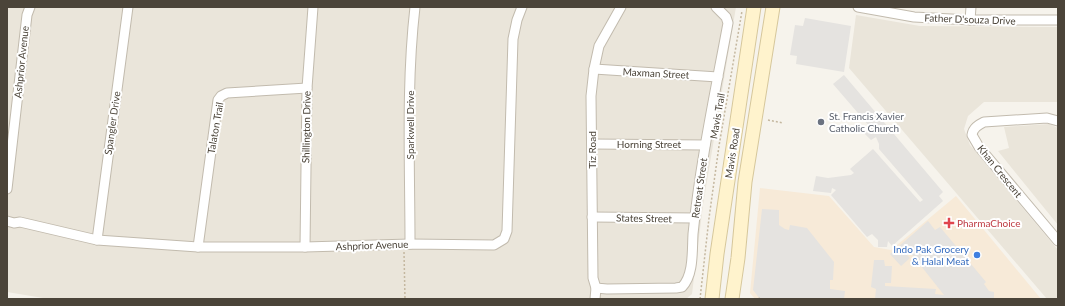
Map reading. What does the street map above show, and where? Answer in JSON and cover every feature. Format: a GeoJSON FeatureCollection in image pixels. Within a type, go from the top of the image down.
{"type":"FeatureCollection","features":[{"type":"Feature","properties":{"kind":"main road","name":"Mavis Road"},"geometry":{"type":"LineString","coordinates":[[712,299],[717,254],[754,7]]}},
{"type":"Feature","properties":{"kind":"main road","name":"Mavis Road"},"geometry":{"type":"LineString","coordinates":[[732,299],[738,258],[745,182],[773,7]]}},
{"type":"Feature","properties":{"kind":"street","name":"Ashprior Avenue"},"geometry":{"type":"LineString","coordinates":[[7,189],[27,15],[30,7]]}},
{"type":"Feature","properties":{"kind":"street","name":"Spangler Drive"},"geometry":{"type":"LineString","coordinates":[[97,240],[128,7]]}},
{"type":"Feature","properties":{"kind":"street","name":"Shillington Drive"},"geometry":{"type":"LineString","coordinates":[[304,247],[307,88],[313,7]]}},
{"type":"Feature","properties":{"kind":"street","name":"Sparkwell Drive"},"geometry":{"type":"LineString","coordinates":[[407,244],[411,41],[415,7]]}},
{"type":"Feature","properties":{"kind":"street","name":"Ashprior Avenue"},"geometry":{"type":"LineString","coordinates":[[7,221],[14,223],[20,222],[97,240],[198,247],[304,247],[407,244],[494,245],[504,239],[507,231],[513,39],[517,20],[522,7]]}},
{"type":"Feature","properties":{"kind":"street","name":"Tiz Road"},"geometry":{"type":"LineString","coordinates":[[595,299],[596,288],[593,278],[591,96],[594,69],[599,46],[621,7]]}},
{"type":"Feature","properties":{"kind":"street","name":"Retreat Street"},"geometry":{"type":"LineString","coordinates":[[596,288],[682,287],[690,276],[695,218],[705,145],[728,23],[726,17],[716,7]]}},
{"type":"Feature","properties":{"kind":"street","name":"Father D'souza Drive"},"geometry":{"type":"LineString","coordinates":[[858,7],[914,17],[970,20],[1058,20]]}},
{"type":"Feature","properties":{"kind":"street"},"geometry":{"type":"LineString","coordinates":[[970,20],[971,7]]}},
{"type":"Feature","properties":{"kind":"street","name":"Maxman Street"},"geometry":{"type":"LineString","coordinates":[[594,69],[718,77]]}},
{"type":"Feature","properties":{"kind":"street","name":"Talaton Trail"},"geometry":{"type":"LineString","coordinates":[[198,247],[218,100],[227,93],[307,88]]}},
{"type":"Feature","properties":{"kind":"street","name":"Khan Crescent"},"geometry":{"type":"LineString","coordinates":[[1058,121],[1047,118],[984,122],[978,125],[972,135],[979,147],[1058,241]]}},
{"type":"Feature","properties":{"kind":"street","name":"Horning Street"},"geometry":{"type":"LineString","coordinates":[[592,144],[705,145]]}},
{"type":"Feature","properties":{"kind":"street","name":"States Street"},"geometry":{"type":"LineString","coordinates":[[592,217],[695,218]]}},
{"type":"Feature","properties":{"kind":"path","name":"Mavis Trail"},"geometry":{"type":"LineString","coordinates":[[700,299],[719,146],[743,7]]}},
{"type":"Feature","properties":{"kind":"path"},"geometry":{"type":"LineString","coordinates":[[768,120],[783,122]]}},
{"type":"Feature","properties":{"kind":"path"},"geometry":{"type":"LineString","coordinates":[[405,299],[407,244]]}},
{"type":"Feature","properties":{"kind":"shaded area"},"geometry":{"type":"Polygon","coordinates":[[[7,7],[736,7],[703,205],[692,294],[686,299],[49,299],[7,292],[7,7]]]}},
{"type":"Feature","properties":{"kind":"shaded area"},"geometry":{"type":"Polygon","coordinates":[[[856,15],[920,26],[1058,27],[1058,102],[984,102],[968,116],[964,129],[970,145],[1058,250],[1058,299],[1047,299],[849,68],[856,15]]]}},
{"type":"Feature","properties":{"kind":"shaded area"},"geometry":{"type":"Polygon","coordinates":[[[805,18],[851,26],[844,72],[796,64],[797,56],[790,55],[795,25],[803,26],[805,18]]]}},
{"type":"Feature","properties":{"kind":"shaded area"},"geometry":{"type":"Polygon","coordinates":[[[844,75],[943,192],[939,196],[943,201],[892,246],[888,241],[887,247],[878,247],[878,240],[872,234],[867,237],[831,195],[836,190],[832,188],[831,193],[813,191],[816,176],[828,178],[851,175],[854,173],[850,169],[873,149],[920,202],[923,200],[879,149],[879,144],[876,137],[871,140],[864,133],[870,127],[833,84],[844,75]]]}},
{"type":"Feature","properties":{"kind":"shaded area"},"geometry":{"type":"Polygon","coordinates":[[[1049,124],[1058,128],[1058,225],[998,151],[1009,148],[1004,127],[1049,124]]]}},
{"type":"Feature","properties":{"kind":"shaded area"},"geometry":{"type":"Polygon","coordinates":[[[760,188],[829,196],[874,247],[891,250],[956,196],[1041,299],[755,299],[750,293],[760,188]]]}},
{"type":"Feature","properties":{"kind":"shaded area"},"geometry":{"type":"Polygon","coordinates":[[[762,209],[779,210],[779,225],[785,229],[789,230],[790,225],[807,228],[834,262],[833,280],[830,280],[830,289],[845,291],[844,299],[760,299],[753,290],[762,209]]]}},
{"type":"Feature","properties":{"kind":"shaded area"},"geometry":{"type":"Polygon","coordinates":[[[928,221],[935,230],[940,227],[986,282],[984,284],[989,291],[994,292],[994,299],[875,299],[876,289],[871,287],[874,260],[884,260],[885,266],[892,266],[891,283],[885,283],[885,286],[936,289],[935,294],[944,295],[910,252],[907,255],[910,258],[901,266],[890,254],[928,221]]]}},
{"type":"Feature","properties":{"kind":"place","name":"St. Francis Xavier Catholic Church"},"geometry":{"type":"Point","coordinates":[821,122]}},
{"type":"Feature","properties":{"kind":"place","name":"PharmaChoice"},"geometry":{"type":"Point","coordinates":[949,223]}},
{"type":"Feature","properties":{"kind":"place","name":"Indo Pak Grocery & Halal Meat"},"geometry":{"type":"Point","coordinates":[977,255]}}]}
